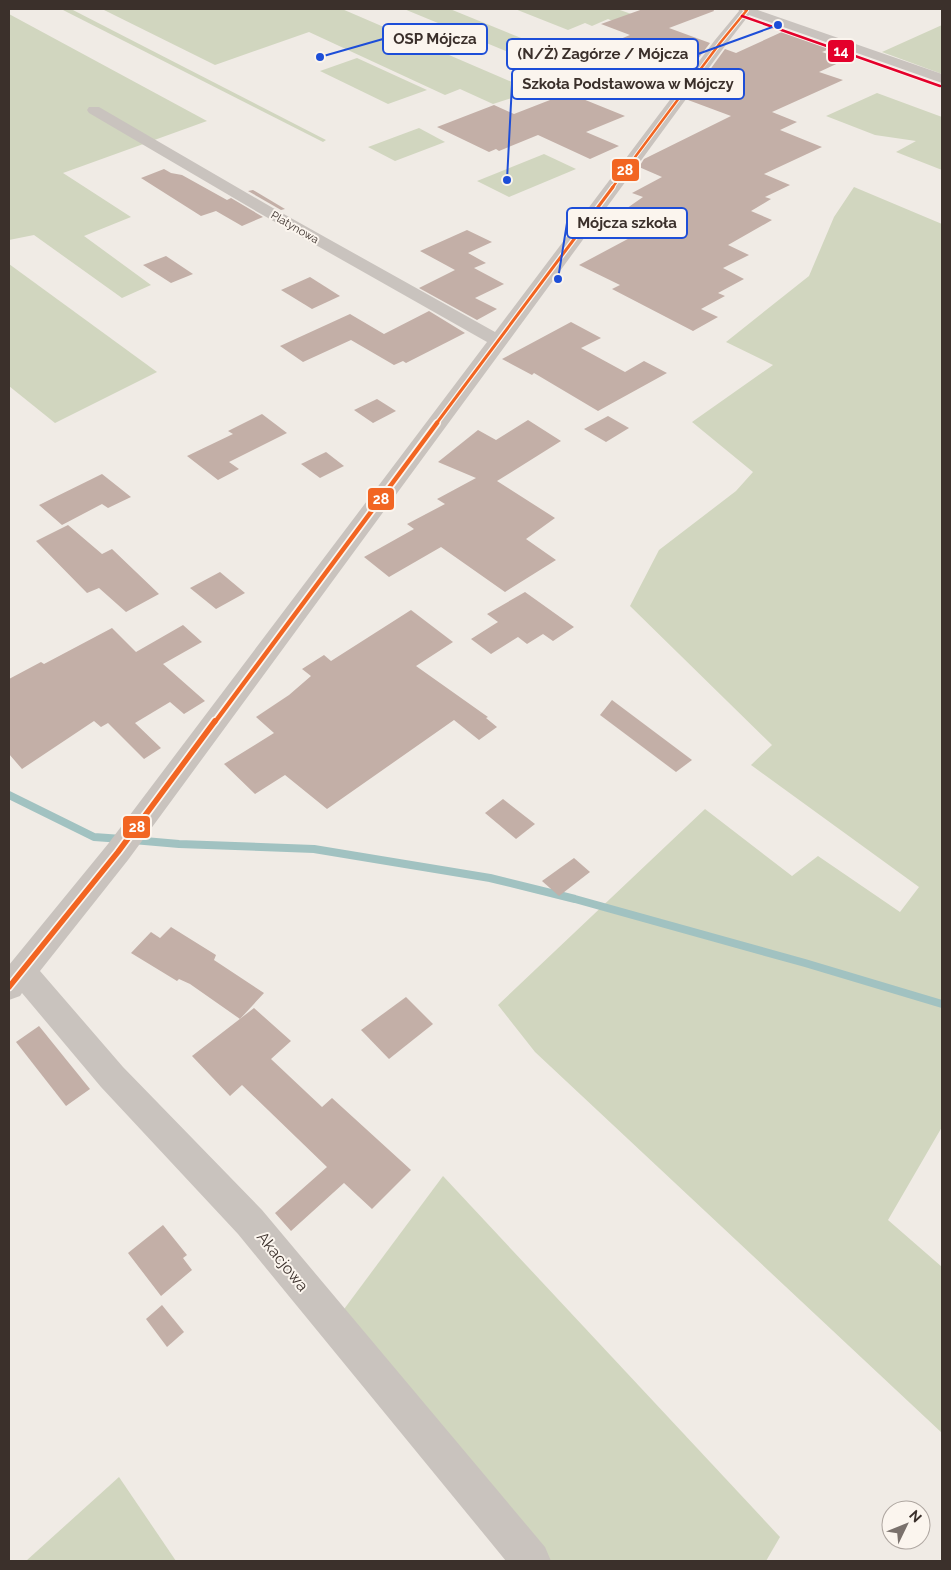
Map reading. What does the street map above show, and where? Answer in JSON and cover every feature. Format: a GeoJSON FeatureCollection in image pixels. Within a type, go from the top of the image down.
{"type":"FeatureCollection","features":[{"type":"Feature","properties":{"kind":"street"},"geometry":{"type":"LineString","coordinates":[[16,979],[126,841],[745,9],[942,79]]}},
{"type":"Feature","properties":{"kind":"street","name":"Platynowa"},"geometry":{"type":"LineString","coordinates":[[94,110],[498,341]]}},
{"type":"Feature","properties":{"kind":"street","name":"Akacjowa"},"geometry":{"type":"LineString","coordinates":[[16,979],[250,1222],[531,1561]]}},
{"type":"Feature","properties":{"kind":"green space"},"geometry":{"type":"Polygon","coordinates":[[[61,9],[71,9],[326,140],[323,142],[61,9]]]}},
{"type":"Feature","properties":{"kind":"green space"},"geometry":{"type":"Polygon","coordinates":[[[102,9],[342,9],[533,91],[493,104],[460,89],[445,95],[309,32],[215,65],[102,9]]]}},
{"type":"Feature","properties":{"kind":"green space"},"geometry":{"type":"Polygon","coordinates":[[[404,9],[450,9],[531,42],[526,44],[588,70],[569,77],[404,9]]]}},
{"type":"Feature","properties":{"kind":"green space"},"geometry":{"type":"Polygon","coordinates":[[[515,9],[617,9],[640,17],[620,24],[608,19],[592,26],[585,23],[568,30],[515,9]]]}},
{"type":"Feature","properties":{"kind":"green space"},"geometry":{"type":"Polygon","coordinates":[[[9,14],[207,121],[63,173],[131,217],[84,236],[151,285],[122,298],[34,235],[9,240],[9,14]]]}},
{"type":"Feature","properties":{"kind":"green space"},"geometry":{"type":"Polygon","coordinates":[[[942,25],[942,74],[882,52],[942,25]]]}},
{"type":"Feature","properties":{"kind":"green space"},"geometry":{"type":"Polygon","coordinates":[[[357,58],[427,90],[388,104],[320,71],[357,58]]]}},
{"type":"Feature","properties":{"kind":"green space"},"geometry":{"type":"Polygon","coordinates":[[[877,93],[942,117],[942,170],[896,152],[916,141],[875,135],[826,116],[877,93]]]}},
{"type":"Feature","properties":{"kind":"green space"},"geometry":{"type":"Polygon","coordinates":[[[419,128],[445,142],[395,161],[368,147],[419,128]]]}},
{"type":"Feature","properties":{"kind":"green space"},"geometry":{"type":"Polygon","coordinates":[[[544,154],[576,169],[509,197],[477,181],[544,154]]]}},
{"type":"Feature","properties":{"kind":"green space"},"geometry":{"type":"Polygon","coordinates":[[[854,187],[942,224],[942,1127],[888,1220],[942,1267],[942,1433],[535,1052],[498,1005],[705,809],[792,876],[818,856],[900,912],[919,887],[751,765],[772,745],[630,606],[659,550],[736,491],[753,472],[692,422],[773,365],[726,342],[809,276],[834,217],[854,187]]]}},
{"type":"Feature","properties":{"kind":"green space"},"geometry":{"type":"Polygon","coordinates":[[[9,264],[157,372],[55,423],[9,386],[9,264]]]}},
{"type":"Feature","properties":{"kind":"green space"},"geometry":{"type":"Polygon","coordinates":[[[443,1176],[780,1537],[766,1561],[531,1561],[333,1324],[443,1176]]]}},
{"type":"Feature","properties":{"kind":"green space"},"geometry":{"type":"Polygon","coordinates":[[[119,1477],[176,1561],[26,1561],[119,1477]]]}},
{"type":"Feature","properties":{"kind":"building"},"geometry":{"type":"Polygon","coordinates":[[[643,9],[713,9],[714,11],[669,28],[710,43],[672,93],[629,76],[647,69],[636,65],[640,63],[611,52],[625,46],[613,42],[630,35],[601,24],[643,9]]]}},
{"type":"Feature","properties":{"kind":"building"},"geometry":{"type":"Polygon","coordinates":[[[784,31],[832,48],[822,52],[845,60],[819,72],[843,80],[772,112],[797,122],[780,130],[822,147],[764,174],[790,185],[765,197],[771,199],[751,211],[772,220],[728,245],[749,255],[723,268],[744,279],[718,293],[725,296],[701,309],[718,317],[693,331],[612,289],[620,285],[579,265],[639,233],[610,220],[643,197],[632,193],[662,177],[639,167],[644,159],[731,116],[688,100],[725,49],[736,53],[784,31]]]}},
{"type":"Feature","properties":{"kind":"building"},"geometry":{"type":"Polygon","coordinates":[[[568,93],[625,116],[586,132],[619,146],[590,159],[538,135],[499,151],[496,149],[489,152],[437,127],[494,105],[514,114],[568,93]]]}},
{"type":"Feature","properties":{"kind":"building"},"geometry":{"type":"Polygon","coordinates":[[[164,169],[171,173],[182,175],[227,200],[231,198],[263,217],[242,226],[216,211],[201,216],[141,178],[164,169]]]}},
{"type":"Feature","properties":{"kind":"building"},"geometry":{"type":"Polygon","coordinates":[[[253,190],[285,209],[281,210],[248,191],[253,190]]]}},
{"type":"Feature","properties":{"kind":"building"},"geometry":{"type":"Polygon","coordinates":[[[467,230],[492,242],[468,253],[486,263],[474,268],[504,284],[475,298],[497,309],[477,320],[419,288],[455,270],[420,251],[467,230]]]}},
{"type":"Feature","properties":{"kind":"building"},"geometry":{"type":"Polygon","coordinates":[[[166,256],[193,274],[171,283],[143,265],[166,256]]]}},
{"type":"Feature","properties":{"kind":"building"},"geometry":{"type":"Polygon","coordinates":[[[310,277],[340,296],[312,309],[281,290],[310,277]]]}},
{"type":"Feature","properties":{"kind":"building"},"geometry":{"type":"Polygon","coordinates":[[[429,311],[465,333],[406,363],[403,361],[394,365],[351,340],[303,362],[280,346],[350,314],[384,334],[429,311]]]}},
{"type":"Feature","properties":{"kind":"building"},"geometry":{"type":"Polygon","coordinates":[[[571,322],[601,338],[581,348],[625,372],[644,361],[667,373],[598,411],[534,373],[532,375],[502,359],[571,322]]]}},
{"type":"Feature","properties":{"kind":"building"},"geometry":{"type":"Polygon","coordinates":[[[377,399],[396,411],[373,423],[354,410],[377,399]]]}},
{"type":"Feature","properties":{"kind":"building"},"geometry":{"type":"Polygon","coordinates":[[[262,414],[287,433],[229,462],[239,469],[218,480],[187,456],[233,434],[228,431],[262,414]]]}},
{"type":"Feature","properties":{"kind":"building"},"geometry":{"type":"Polygon","coordinates":[[[608,416],[629,428],[606,442],[584,429],[608,416]]]}},
{"type":"Feature","properties":{"kind":"building"},"geometry":{"type":"Polygon","coordinates":[[[528,420],[561,441],[497,481],[555,518],[526,539],[556,560],[505,592],[441,547],[389,577],[364,557],[414,529],[407,524],[445,504],[437,499],[476,478],[438,462],[478,430],[496,440],[528,420]]]}},
{"type":"Feature","properties":{"kind":"building"},"geometry":{"type":"Polygon","coordinates":[[[326,452],[344,466],[320,478],[301,464],[326,452]]]}},
{"type":"Feature","properties":{"kind":"building"},"geometry":{"type":"Polygon","coordinates":[[[102,474],[131,497],[108,508],[102,504],[62,525],[39,505],[102,474]]]}},
{"type":"Feature","properties":{"kind":"building"},"geometry":{"type":"Polygon","coordinates":[[[68,525],[102,554],[112,549],[159,594],[126,612],[99,588],[87,593],[36,541],[68,525]]]}},
{"type":"Feature","properties":{"kind":"building"},"geometry":{"type":"Polygon","coordinates":[[[220,572],[245,593],[216,609],[190,588],[220,572]]]}},
{"type":"Feature","properties":{"kind":"building"},"geometry":{"type":"Polygon","coordinates":[[[525,592],[574,627],[553,641],[543,634],[527,644],[518,637],[491,654],[471,639],[498,622],[487,614],[525,592]]]}},
{"type":"Feature","properties":{"kind":"building"},"geometry":{"type":"Polygon","coordinates":[[[411,610],[453,642],[416,666],[488,717],[486,718],[497,727],[479,740],[454,720],[327,809],[285,775],[255,794],[224,764],[274,733],[256,717],[289,695],[311,676],[302,669],[324,655],[331,661],[411,610]]]}},
{"type":"Feature","properties":{"kind":"building"},"geometry":{"type":"Polygon","coordinates":[[[183,625],[202,642],[163,664],[205,701],[184,714],[170,702],[135,723],[161,748],[144,759],[108,723],[101,727],[94,721],[22,769],[9,754],[9,679],[41,662],[44,664],[112,628],[136,652],[183,625]]]}},
{"type":"Feature","properties":{"kind":"building"},"geometry":{"type":"Polygon","coordinates":[[[612,700],[692,760],[676,772],[600,715],[612,700]]]}},
{"type":"Feature","properties":{"kind":"building"},"geometry":{"type":"Polygon","coordinates":[[[503,799],[535,824],[516,839],[485,813],[503,799]]]}},
{"type":"Feature","properties":{"kind":"building"},"geometry":{"type":"Polygon","coordinates":[[[574,858],[590,872],[559,896],[542,881],[574,858]]]}},
{"type":"Feature","properties":{"kind":"building"},"geometry":{"type":"Polygon","coordinates":[[[171,927],[216,955],[214,960],[264,993],[240,1019],[190,984],[179,979],[177,981],[131,953],[151,932],[160,938],[171,927]]]}},
{"type":"Feature","properties":{"kind":"building"},"geometry":{"type":"Polygon","coordinates":[[[406,997],[433,1024],[389,1059],[361,1030],[406,997]]]}},
{"type":"Feature","properties":{"kind":"building"},"geometry":{"type":"Polygon","coordinates":[[[254,1008],[291,1041],[271,1059],[322,1107],[332,1098],[411,1170],[372,1209],[344,1183],[291,1231],[275,1213],[327,1167],[242,1085],[230,1096],[192,1056],[254,1008]]]}},
{"type":"Feature","properties":{"kind":"building"},"geometry":{"type":"Polygon","coordinates":[[[39,1026],[90,1089],[66,1106],[16,1042],[39,1026]]]}},
{"type":"Feature","properties":{"kind":"building"},"geometry":{"type":"Polygon","coordinates":[[[163,1225],[187,1255],[183,1258],[192,1270],[161,1296],[128,1253],[163,1225]]]}},
{"type":"Feature","properties":{"kind":"building"},"geometry":{"type":"Polygon","coordinates":[[[162,1305],[184,1332],[167,1347],[146,1319],[162,1305]]]}},
{"type":"Feature","properties":{"kind":"waterway"},"geometry":{"type":"LineString","coordinates":[[9,795],[94,837],[122,839]]}},
{"type":"Feature","properties":{"kind":"waterway"},"geometry":{"type":"LineString","coordinates":[[133,840],[179,844],[314,849],[490,878],[575,899],[805,963],[942,1004]]}},
{"type":"Feature","properties":{"kind":"transit line","name":"28"},"geometry":{"type":"LineString","coordinates":[[9,987],[118,852],[720,43],[747,10],[744,9]]}},
{"type":"Feature","properties":{"kind":"transit line","name":"14"},"geometry":{"type":"LineString","coordinates":[[742,16],[940,86]]}},
{"type":"Feature","properties":{"kind":"place","name":"(N/Ż) Zagórze / Mójcza"},"geometry":{"type":"Point","coordinates":[778,25]}},
{"type":"Feature","properties":{"kind":"place","name":"OSP Mójcza"},"geometry":{"type":"Point","coordinates":[320,57]}},
{"type":"Feature","properties":{"kind":"place","name":"Szkoła Podstawowa w Mójczy"},"geometry":{"type":"Point","coordinates":[507,180]}},
{"type":"Feature","properties":{"kind":"place","name":"Mójcza szkoła"},"geometry":{"type":"Point","coordinates":[558,279]}}]}
